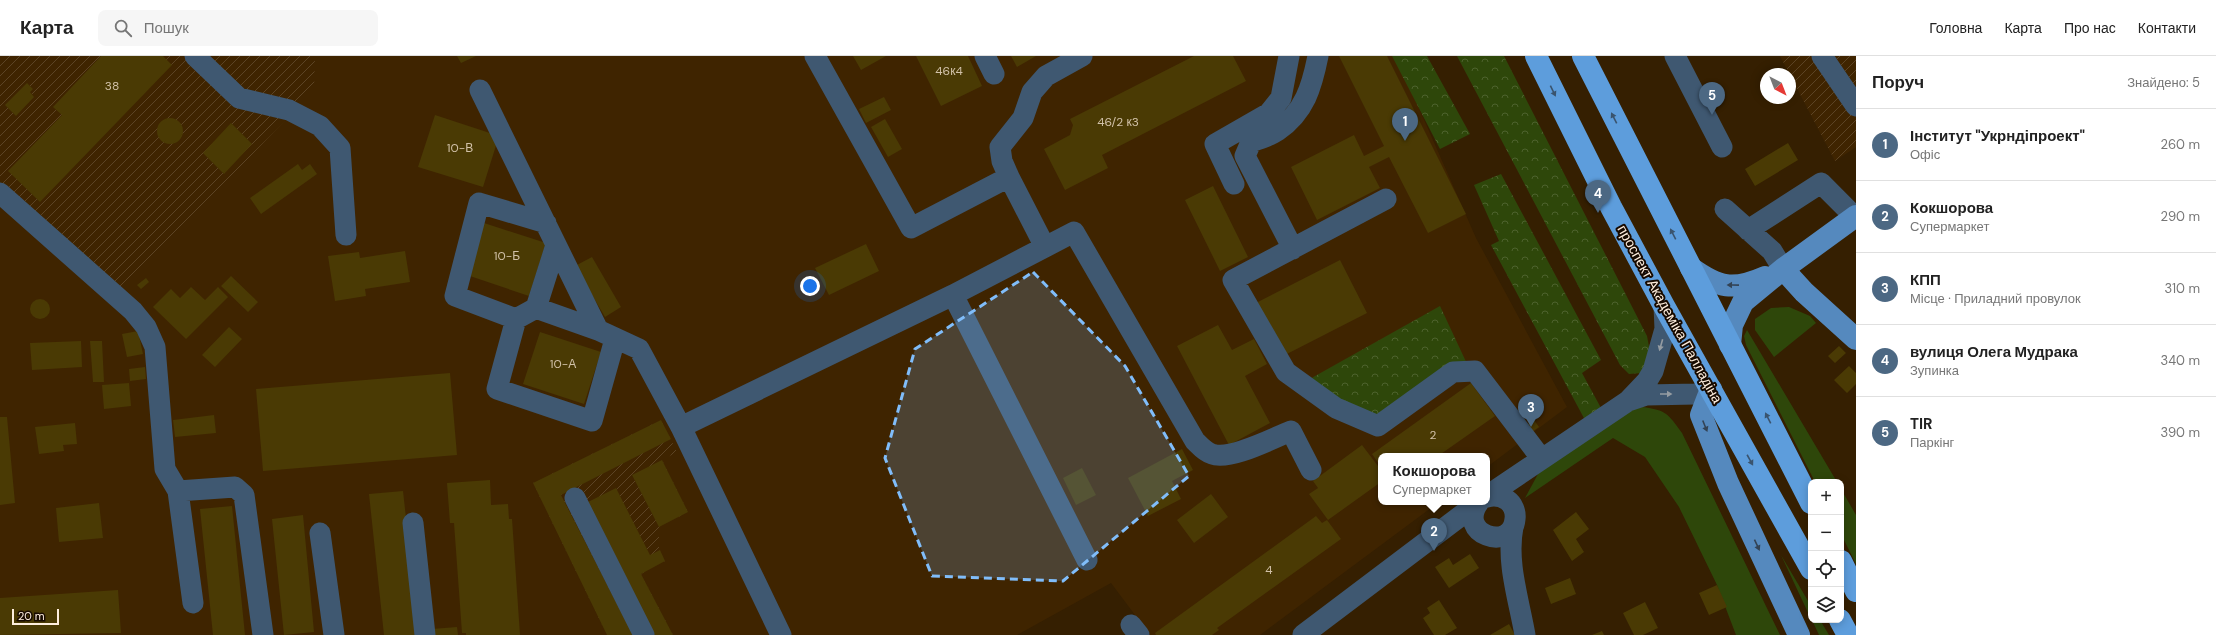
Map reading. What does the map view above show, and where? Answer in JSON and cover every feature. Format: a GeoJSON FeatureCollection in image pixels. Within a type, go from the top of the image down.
{"type":"FeatureCollection","features":[{"type":"Feature","properties":{"kind":"highway","name":"проспект Академіка Палладіна"},"geometry":{"type":"LineString","coordinates":[[1536,56],[1610,207],[1808,564]]}},
{"type":"Feature","properties":{"kind":"highway"},"geometry":{"type":"LineString","coordinates":[[1583,56],[1808,497]]}},
{"type":"Feature","properties":{"kind":"highway"},"geometry":{"type":"LineString","coordinates":[[1844,567],[1856,591]]}},
{"type":"Feature","properties":{"kind":"highway"},"geometry":{"type":"LineString","coordinates":[[1842,623],[1848,635]]}},
{"type":"Feature","properties":{"kind":"main road"},"geometry":{"type":"LineString","coordinates":[[1730,345],[1732,325],[1743,302],[1783,269],[1855,217]]}},
{"type":"Feature","properties":{"kind":"main road"},"geometry":{"type":"LineString","coordinates":[[1691,268],[1711,282],[1735,286],[1751,283],[1783,269]]}},
{"type":"Feature","properties":{"kind":"main road"},"geometry":{"type":"LineString","coordinates":[[1783,269],[1804,292],[1856,338]]}},
{"type":"Feature","properties":{"kind":"main road"},"geometry":{"type":"LineString","coordinates":[[1711,389],[1701,415],[1728,483],[1799,635]]}},
{"type":"Feature","properties":{"kind":"street"},"geometry":{"type":"LineString","coordinates":[[195,56],[239,98],[289,110],[320,126],[340,148],[346,235]]}},
{"type":"Feature","properties":{"kind":"street"},"geometry":{"type":"LineString","coordinates":[[815,56],[911,228],[1009,177]]}},
{"type":"Feature","properties":{"kind":"street"},"geometry":{"type":"LineString","coordinates":[[1045,247],[1009,177],[1002,161],[1000,147],[1023,118],[1032,92],[1046,76],[1082,56]]}},
{"type":"Feature","properties":{"kind":"street"},"geometry":{"type":"LineString","coordinates":[[1234,184],[1215,144],[1269,113],[1281,98],[1289,56]]}},
{"type":"Feature","properties":{"kind":"street"},"geometry":{"type":"LineString","coordinates":[[1293,248],[1245,156],[1251,142],[1277,131],[1298,111],[1311,89],[1318,56]]}},
{"type":"Feature","properties":{"kind":"street"},"geometry":{"type":"LineString","coordinates":[[1675,56],[1722,147]]}},
{"type":"Feature","properties":{"kind":"street"},"geometry":{"type":"LineString","coordinates":[[1822,56],[1856,106]]}},
{"type":"Feature","properties":{"kind":"street"},"geometry":{"type":"LineString","coordinates":[[480,90],[556,245],[607,334],[592,420],[497,389],[516,319],[536,308],[556,245]]}},
{"type":"Feature","properties":{"kind":"street"},"geometry":{"type":"LineString","coordinates":[[1748,230],[1821,184],[1855,217]]}},
{"type":"Feature","properties":{"kind":"street"},"geometry":{"type":"LineString","coordinates":[[0,193],[133,311],[146,327],[155,347],[165,469],[178,491],[193,604]]}},
{"type":"Feature","properties":{"kind":"street"},"geometry":{"type":"LineString","coordinates":[[1386,199],[1233,280],[1286,372],[1336,408],[1378,426],[1453,372],[1475,371],[1542,458]]}},
{"type":"Feature","properties":{"kind":"street"},"geometry":{"type":"LineString","coordinates":[[516,319],[455,296],[478,203],[546,224]]}},
{"type":"Feature","properties":{"kind":"street"},"geometry":{"type":"LineString","coordinates":[[1725,209],[1772,251],[1783,269]]}},
{"type":"Feature","properties":{"kind":"street"},"geometry":{"type":"LineString","coordinates":[[681,427],[953,295],[1074,232],[1195,441],[1211,454],[1230,454],[1291,431],[1311,470]]}},
{"type":"Feature","properties":{"kind":"street"},"geometry":{"type":"LineString","coordinates":[[953,295],[1087,560]]}},
{"type":"Feature","properties":{"kind":"street"},"geometry":{"type":"LineString","coordinates":[[1490,495],[1628,400],[1647,381],[1653,371],[1665,329],[1664,306]]}},
{"type":"Feature","properties":{"kind":"street"},"geometry":{"type":"LineString","coordinates":[[536,308],[607,334],[639,349],[681,427],[781,635]]}},
{"type":"Feature","properties":{"kind":"street"},"geometry":{"type":"LineString","coordinates":[[1628,400],[1646,395],[1696,394],[1711,389]]}},
{"type":"Feature","properties":{"kind":"street"},"geometry":{"type":"LineString","coordinates":[[1524,471],[1518,488],[1510,543],[1511,559],[1525,635]]}},
{"type":"Feature","properties":{"kind":"street"},"geometry":{"type":"LineString","coordinates":[[178,491],[235,488],[244,495],[262,635]]}},
{"type":"Feature","properties":{"kind":"street"},"geometry":{"type":"LineString","coordinates":[[1428,541],[1458,532],[1497,538],[1506,534],[1514,518],[1510,502],[1502,497],[1494,495],[1490,496]]}},
{"type":"Feature","properties":{"kind":"street"},"geometry":{"type":"LineString","coordinates":[[575,498],[644,635]]}},
{"type":"Feature","properties":{"kind":"street"},"geometry":{"type":"LineString","coordinates":[[1303,635],[1475,505]]}},
{"type":"Feature","properties":{"kind":"street"},"geometry":{"type":"LineString","coordinates":[[1478,505],[1473,515],[1477,528],[1484,535],[1502,546],[1511,559]]}},
{"type":"Feature","properties":{"kind":"street"},"geometry":{"type":"LineString","coordinates":[[413,523],[425,635]]}},
{"type":"Feature","properties":{"kind":"street"},"geometry":{"type":"LineString","coordinates":[[320,533],[334,635]]}},
{"type":"Feature","properties":{"kind":"highlighted area"},"geometry":{"type":"Polygon","coordinates":[[[1033,272],[1125,366],[1189,476],[1063,581],[932,576],[885,458],[915,349],[1033,272]]]}},
{"type":"Feature","properties":{"kind":"shaded area"},"geometry":{"type":"Polygon","coordinates":[[[0,56],[1396,56],[1476,238],[1567,407],[1490,465],[1490,453],[1378,453],[1378,505],[1435,505],[1260,635],[1150,635],[1111,583],[1017,635],[0,635],[0,56]]]}},
{"type":"Feature","properties":{"kind":"shaded area"},"geometry":{"type":"Polygon","coordinates":[[[7,56],[315,56],[314,90],[121,291],[0,182],[0,63],[7,56]]]}},
{"type":"Feature","properties":{"kind":"shaded area"},"geometry":{"type":"Polygon","coordinates":[[[1780,56],[1856,56],[1856,147],[1835,161],[1796,87],[1796,68],[1786,68],[1780,56]]]}},
{"type":"Feature","properties":{"kind":"shaded area"},"geometry":{"type":"Polygon","coordinates":[[[661,420],[677,452],[662,460],[688,512],[659,527],[659,548],[665,561],[641,574],[673,635],[607,635],[533,483],[661,420]]]}},
{"type":"Feature","properties":{"kind":"green space"},"geometry":{"type":"Polygon","coordinates":[[[1392,56],[1427,56],[1470,134],[1440,149],[1392,56]]]}},
{"type":"Feature","properties":{"kind":"green space"},"geometry":{"type":"Polygon","coordinates":[[[1457,56],[1504,56],[1647,336],[1650,352],[1642,373],[1629,374],[1620,365],[1457,56]]]}},
{"type":"Feature","properties":{"kind":"green space"},"geometry":{"type":"Polygon","coordinates":[[[1501,174],[1601,360],[1582,373],[1601,408],[1585,420],[1491,245],[1499,241],[1474,185],[1501,174]]]}},
{"type":"Feature","properties":{"kind":"green space"},"geometry":{"type":"Polygon","coordinates":[[[1440,306],[1468,366],[1377,418],[1341,404],[1308,380],[1440,306]]]}},
{"type":"Feature","properties":{"kind":"green space"},"geometry":{"type":"Polygon","coordinates":[[[1789,307],[1810,316],[1816,323],[1774,357],[1755,330],[1755,319],[1771,308],[1789,307]]]}},
{"type":"Feature","properties":{"kind":"green space"},"geometry":{"type":"Polygon","coordinates":[[[1747,330],[1835,479],[1813,479],[1746,345],[1744,336],[1747,330]]]}},
{"type":"Feature","properties":{"kind":"green space"},"geometry":{"type":"Polygon","coordinates":[[[1642,407],[1657,410],[1666,414],[1682,433],[1780,635],[1736,635],[1717,585],[1679,507],[1645,457],[1613,438],[1525,498],[1538,474],[1622,412],[1642,407]]]}},
{"type":"Feature","properties":{"kind":"green space"},"geometry":{"type":"Polygon","coordinates":[[[1844,494],[1856,515],[1856,564],[1844,540],[1844,494]]]}},
{"type":"Feature","properties":{"kind":"green space"},"geometry":{"type":"Polygon","coordinates":[[[1781,555],[1808,601],[1808,613],[1781,555]]]}},
{"type":"Feature","properties":{"kind":"green space"},"geometry":{"type":"Polygon","coordinates":[[[1813,623],[1822,623],[1829,635],[1819,635],[1813,623]]]}},
{"type":"Feature","properties":{"kind":"building"},"geometry":{"type":"Polygon","coordinates":[[[101,56],[163,56],[172,65],[40,202],[8,171],[62,115],[53,107],[101,56]]]}},
{"type":"Feature","properties":{"kind":"building"},"geometry":{"type":"Polygon","coordinates":[[[457,56],[476,56],[461,63],[457,56]]]}},
{"type":"Feature","properties":{"kind":"building"},"geometry":{"type":"Polygon","coordinates":[[[853,56],[886,56],[861,70],[853,56]]]}},
{"type":"Feature","properties":{"kind":"building"},"geometry":{"type":"Polygon","coordinates":[[[916,56],[968,56],[982,86],[941,106],[916,56]]]}},
{"type":"Feature","properties":{"kind":"building"},"geometry":{"type":"Polygon","coordinates":[[[1011,56],[1036,56],[1017,67],[1011,56]]]}},
{"type":"Feature","properties":{"kind":"building"},"geometry":{"type":"Polygon","coordinates":[[[1194,56],[1233,56],[1246,81],[1102,155],[1108,168],[1065,190],[1044,149],[1070,135],[1073,125],[1070,119],[1194,56]]]}},
{"type":"Feature","properties":{"kind":"building"},"geometry":{"type":"Polygon","coordinates":[[[1339,56],[1387,56],[1466,214],[1428,233],[1389,157],[1369,167],[1380,188],[1317,220],[1291,167],[1354,135],[1364,156],[1384,146],[1339,56]]]}},
{"type":"Feature","properties":{"kind":"building"},"geometry":{"type":"Polygon","coordinates":[[[27,83],[33,89],[30,92],[34,97],[16,116],[5,105],[27,83]]]}},
{"type":"Feature","properties":{"kind":"building"},"geometry":{"type":"Polygon","coordinates":[[[884,97],[891,110],[866,123],[859,109],[884,97]]]}},
{"type":"Feature","properties":{"kind":"building"},"geometry":{"type":"Polygon","coordinates":[[[435,115],[499,136],[483,187],[418,167],[435,115]]]}},
{"type":"Feature","properties":{"kind":"building"},"geometry":{"type":"Polygon","coordinates":[[[170,118],[179,122],[183,131],[179,140],[170,144],[161,140],[157,131],[161,122],[170,118]]]}},
{"type":"Feature","properties":{"kind":"building"},"geometry":{"type":"Polygon","coordinates":[[[885,119],[902,149],[888,157],[871,127],[885,119]]]}},
{"type":"Feature","properties":{"kind":"building"},"geometry":{"type":"Polygon","coordinates":[[[231,123],[252,144],[224,174],[203,153],[231,123]]]}},
{"type":"Feature","properties":{"kind":"building"},"geometry":{"type":"Polygon","coordinates":[[[1788,143],[1798,160],[1755,186],[1745,169],[1788,143]]]}},
{"type":"Feature","properties":{"kind":"building"},"geometry":{"type":"Polygon","coordinates":[[[298,164],[302,170],[310,164],[317,174],[261,214],[250,198],[298,164]]]}},
{"type":"Feature","properties":{"kind":"building"},"geometry":{"type":"Polygon","coordinates":[[[1213,186],[1248,257],[1220,271],[1185,200],[1213,186]]]}},
{"type":"Feature","properties":{"kind":"building"},"geometry":{"type":"Polygon","coordinates":[[[484,223],[546,243],[529,296],[467,275],[484,223]]]}},
{"type":"Feature","properties":{"kind":"building"},"geometry":{"type":"Polygon","coordinates":[[[866,244],[879,271],[829,295],[815,268],[866,244]]]}},
{"type":"Feature","properties":{"kind":"building"},"geometry":{"type":"Polygon","coordinates":[[[405,251],[410,282],[365,289],[366,296],[335,301],[328,256],[359,252],[360,258],[405,251]]]}},
{"type":"Feature","properties":{"kind":"building"},"geometry":{"type":"Polygon","coordinates":[[[592,257],[621,307],[605,317],[575,266],[592,257]]]}},
{"type":"Feature","properties":{"kind":"building"},"geometry":{"type":"Polygon","coordinates":[[[1340,260],[1367,313],[1281,357],[1254,304],[1340,260]]]}},
{"type":"Feature","properties":{"kind":"building"},"geometry":{"type":"Polygon","coordinates":[[[231,276],[258,302],[248,312],[221,286],[231,276]]]}},
{"type":"Feature","properties":{"kind":"building"},"geometry":{"type":"Polygon","coordinates":[[[146,278],[149,282],[141,289],[137,285],[146,278]]]}},
{"type":"Feature","properties":{"kind":"building"},"geometry":{"type":"Polygon","coordinates":[[[191,287],[205,300],[218,287],[228,297],[186,339],[153,307],[171,289],[180,298],[191,287]]]}},
{"type":"Feature","properties":{"kind":"building"},"geometry":{"type":"Polygon","coordinates":[[[40,299],[47,302],[50,309],[47,316],[40,319],[33,316],[30,309],[33,302],[40,299]]]}},
{"type":"Feature","properties":{"kind":"building"},"geometry":{"type":"Polygon","coordinates":[[[1218,325],[1232,350],[1254,339],[1267,364],[1245,376],[1270,423],[1229,445],[1177,346],[1218,325]]]}},
{"type":"Feature","properties":{"kind":"building"},"geometry":{"type":"Polygon","coordinates":[[[229,327],[242,339],[215,367],[202,355],[229,327]]]}},
{"type":"Feature","properties":{"kind":"building"},"geometry":{"type":"Polygon","coordinates":[[[138,331],[143,354],[127,357],[122,334],[138,331]]]}},
{"type":"Feature","properties":{"kind":"building"},"geometry":{"type":"Polygon","coordinates":[[[540,332],[601,352],[584,404],[523,384],[540,332]]]}},
{"type":"Feature","properties":{"kind":"building"},"geometry":{"type":"Polygon","coordinates":[[[81,341],[82,367],[32,370],[30,343],[81,341]]]}},
{"type":"Feature","properties":{"kind":"building"},"geometry":{"type":"Polygon","coordinates":[[[90,341],[102,341],[104,382],[93,382],[90,341]]]}},
{"type":"Feature","properties":{"kind":"building"},"geometry":{"type":"Polygon","coordinates":[[[1839,346],[1846,353],[1835,363],[1828,356],[1839,346]]]}},
{"type":"Feature","properties":{"kind":"building"},"geometry":{"type":"Polygon","coordinates":[[[1849,366],[1856,373],[1856,384],[1847,393],[1834,380],[1849,366]]]}},
{"type":"Feature","properties":{"kind":"building"},"geometry":{"type":"Polygon","coordinates":[[[145,367],[146,379],[130,381],[129,369],[145,367]]]}},
{"type":"Feature","properties":{"kind":"building"},"geometry":{"type":"Polygon","coordinates":[[[450,373],[457,455],[263,471],[256,389],[450,373]]]}},
{"type":"Feature","properties":{"kind":"building"},"geometry":{"type":"Polygon","coordinates":[[[129,383],[131,406],[104,409],[102,385],[129,383]]]}},
{"type":"Feature","properties":{"kind":"building"},"geometry":{"type":"Polygon","coordinates":[[[1471,383],[1495,416],[1442,453],[1378,453],[1378,463],[1372,454],[1471,383]]]}},
{"type":"Feature","properties":{"kind":"building"},"geometry":{"type":"Polygon","coordinates":[[[214,415],[216,433],[175,437],[173,420],[214,415]]]}},
{"type":"Feature","properties":{"kind":"building"},"geometry":{"type":"Polygon","coordinates":[[[0,417],[7,417],[15,503],[0,505],[0,417]]]}},
{"type":"Feature","properties":{"kind":"building"},"geometry":{"type":"Polygon","coordinates":[[[661,420],[671,439],[561,495],[633,635],[607,635],[533,483],[661,420]]]}},
{"type":"Feature","properties":{"kind":"building"},"geometry":{"type":"Polygon","coordinates":[[[1534,420],[1539,427],[1528,435],[1523,427],[1534,420]]]}},
{"type":"Feature","properties":{"kind":"building"},"geometry":{"type":"Polygon","coordinates":[[[75,423],[77,444],[63,445],[64,451],[39,454],[35,427],[75,423]]]}},
{"type":"Feature","properties":{"kind":"building"},"geometry":{"type":"Polygon","coordinates":[[[1362,445],[1378,466],[1378,484],[1328,520],[1309,494],[1318,488],[1313,481],[1362,445]]]}},
{"type":"Feature","properties":{"kind":"building"},"geometry":{"type":"Polygon","coordinates":[[[1182,449],[1193,470],[1172,481],[1181,499],[1148,516],[1128,478],[1182,449]]]}},
{"type":"Feature","properties":{"kind":"building"},"geometry":{"type":"Polygon","coordinates":[[[662,460],[688,512],[659,527],[632,475],[662,460]]]}},
{"type":"Feature","properties":{"kind":"building"},"geometry":{"type":"Polygon","coordinates":[[[1082,468],[1096,495],[1076,505],[1063,478],[1082,468]]]}},
{"type":"Feature","properties":{"kind":"building"},"geometry":{"type":"Polygon","coordinates":[[[490,480],[491,505],[508,504],[509,519],[512,519],[520,635],[466,635],[466,633],[462,633],[454,523],[450,523],[447,483],[490,480]]]}},
{"type":"Feature","properties":{"kind":"building"},"geometry":{"type":"Polygon","coordinates":[[[616,488],[650,555],[660,550],[665,561],[641,574],[673,635],[654,635],[586,503],[616,488]]]}},
{"type":"Feature","properties":{"kind":"building"},"geometry":{"type":"Polygon","coordinates":[[[403,491],[419,635],[384,635],[369,494],[403,491]]]}},
{"type":"Feature","properties":{"kind":"building"},"geometry":{"type":"Polygon","coordinates":[[[1211,494],[1228,517],[1194,543],[1177,520],[1211,494]]]}},
{"type":"Feature","properties":{"kind":"building"},"geometry":{"type":"Polygon","coordinates":[[[99,503],[103,538],[59,542],[56,508],[99,503]]]}},
{"type":"Feature","properties":{"kind":"building"},"geometry":{"type":"Polygon","coordinates":[[[232,506],[245,635],[213,635],[200,509],[232,506]]]}},
{"type":"Feature","properties":{"kind":"building"},"geometry":{"type":"Polygon","coordinates":[[[1576,512],[1589,529],[1576,539],[1584,552],[1572,561],[1553,530],[1576,512]]]}},
{"type":"Feature","properties":{"kind":"building"},"geometry":{"type":"Polygon","coordinates":[[[303,515],[314,632],[284,635],[272,519],[303,515]]]}},
{"type":"Feature","properties":{"kind":"building"},"geometry":{"type":"Polygon","coordinates":[[[1316,516],[1322,523],[1327,520],[1341,539],[1217,628],[1219,630],[1212,635],[1156,635],[1155,633],[1316,516]]]}},
{"type":"Feature","properties":{"kind":"building"},"geometry":{"type":"Polygon","coordinates":[[[1470,554],[1479,568],[1449,588],[1435,567],[1449,558],[1453,565],[1470,554]]]}},
{"type":"Feature","properties":{"kind":"building"},"geometry":{"type":"Polygon","coordinates":[[[1570,578],[1576,594],[1551,604],[1545,588],[1570,578]]]}},
{"type":"Feature","properties":{"kind":"building"},"geometry":{"type":"Polygon","coordinates":[[[1717,585],[1727,607],[1709,615],[1699,593],[1717,585]]]}},
{"type":"Feature","properties":{"kind":"building"},"geometry":{"type":"Polygon","coordinates":[[[118,590],[121,633],[0,635],[0,598],[118,590]]]}},
{"type":"Feature","properties":{"kind":"building"},"geometry":{"type":"Polygon","coordinates":[[[1439,600],[1457,628],[1445,635],[1434,635],[1423,618],[1430,613],[1427,608],[1439,600]]]}},
{"type":"Feature","properties":{"kind":"building"},"geometry":{"type":"Polygon","coordinates":[[[1645,602],[1658,628],[1643,635],[1634,635],[1623,613],[1645,602]]]}},
{"type":"Feature","properties":{"kind":"building"},"geometry":{"type":"Polygon","coordinates":[[[1509,624],[1515,635],[1490,635],[1509,624]]]}},
{"type":"Feature","properties":{"kind":"building"},"geometry":{"type":"Polygon","coordinates":[[[457,627],[458,635],[432,635],[432,629],[457,627]]]}},
{"type":"Feature","properties":{"kind":"building"},"geometry":{"type":"Polygon","coordinates":[[[1602,631],[1604,635],[1592,635],[1602,631]]]}},
{"type":"Feature","properties":{"kind":"place","name":"TIR"},"geometry":{"type":"Point","coordinates":[1712,115]}},
{"type":"Feature","properties":{"kind":"place","name":"Інститут \"Укрндіпроект\""},"geometry":{"type":"Point","coordinates":[1405,141]}},
{"type":"Feature","properties":{"kind":"place","name":"вулиця Олега Мудрака"},"geometry":{"type":"Point","coordinates":[1598,213]}},
{"type":"Feature","properties":{"kind":"place","name":"КПП"},"geometry":{"type":"Point","coordinates":[1531,427]}},
{"type":"Feature","properties":{"kind":"place","name":"Кокшорова"},"geometry":{"type":"Point","coordinates":[1434,551]}}]}
